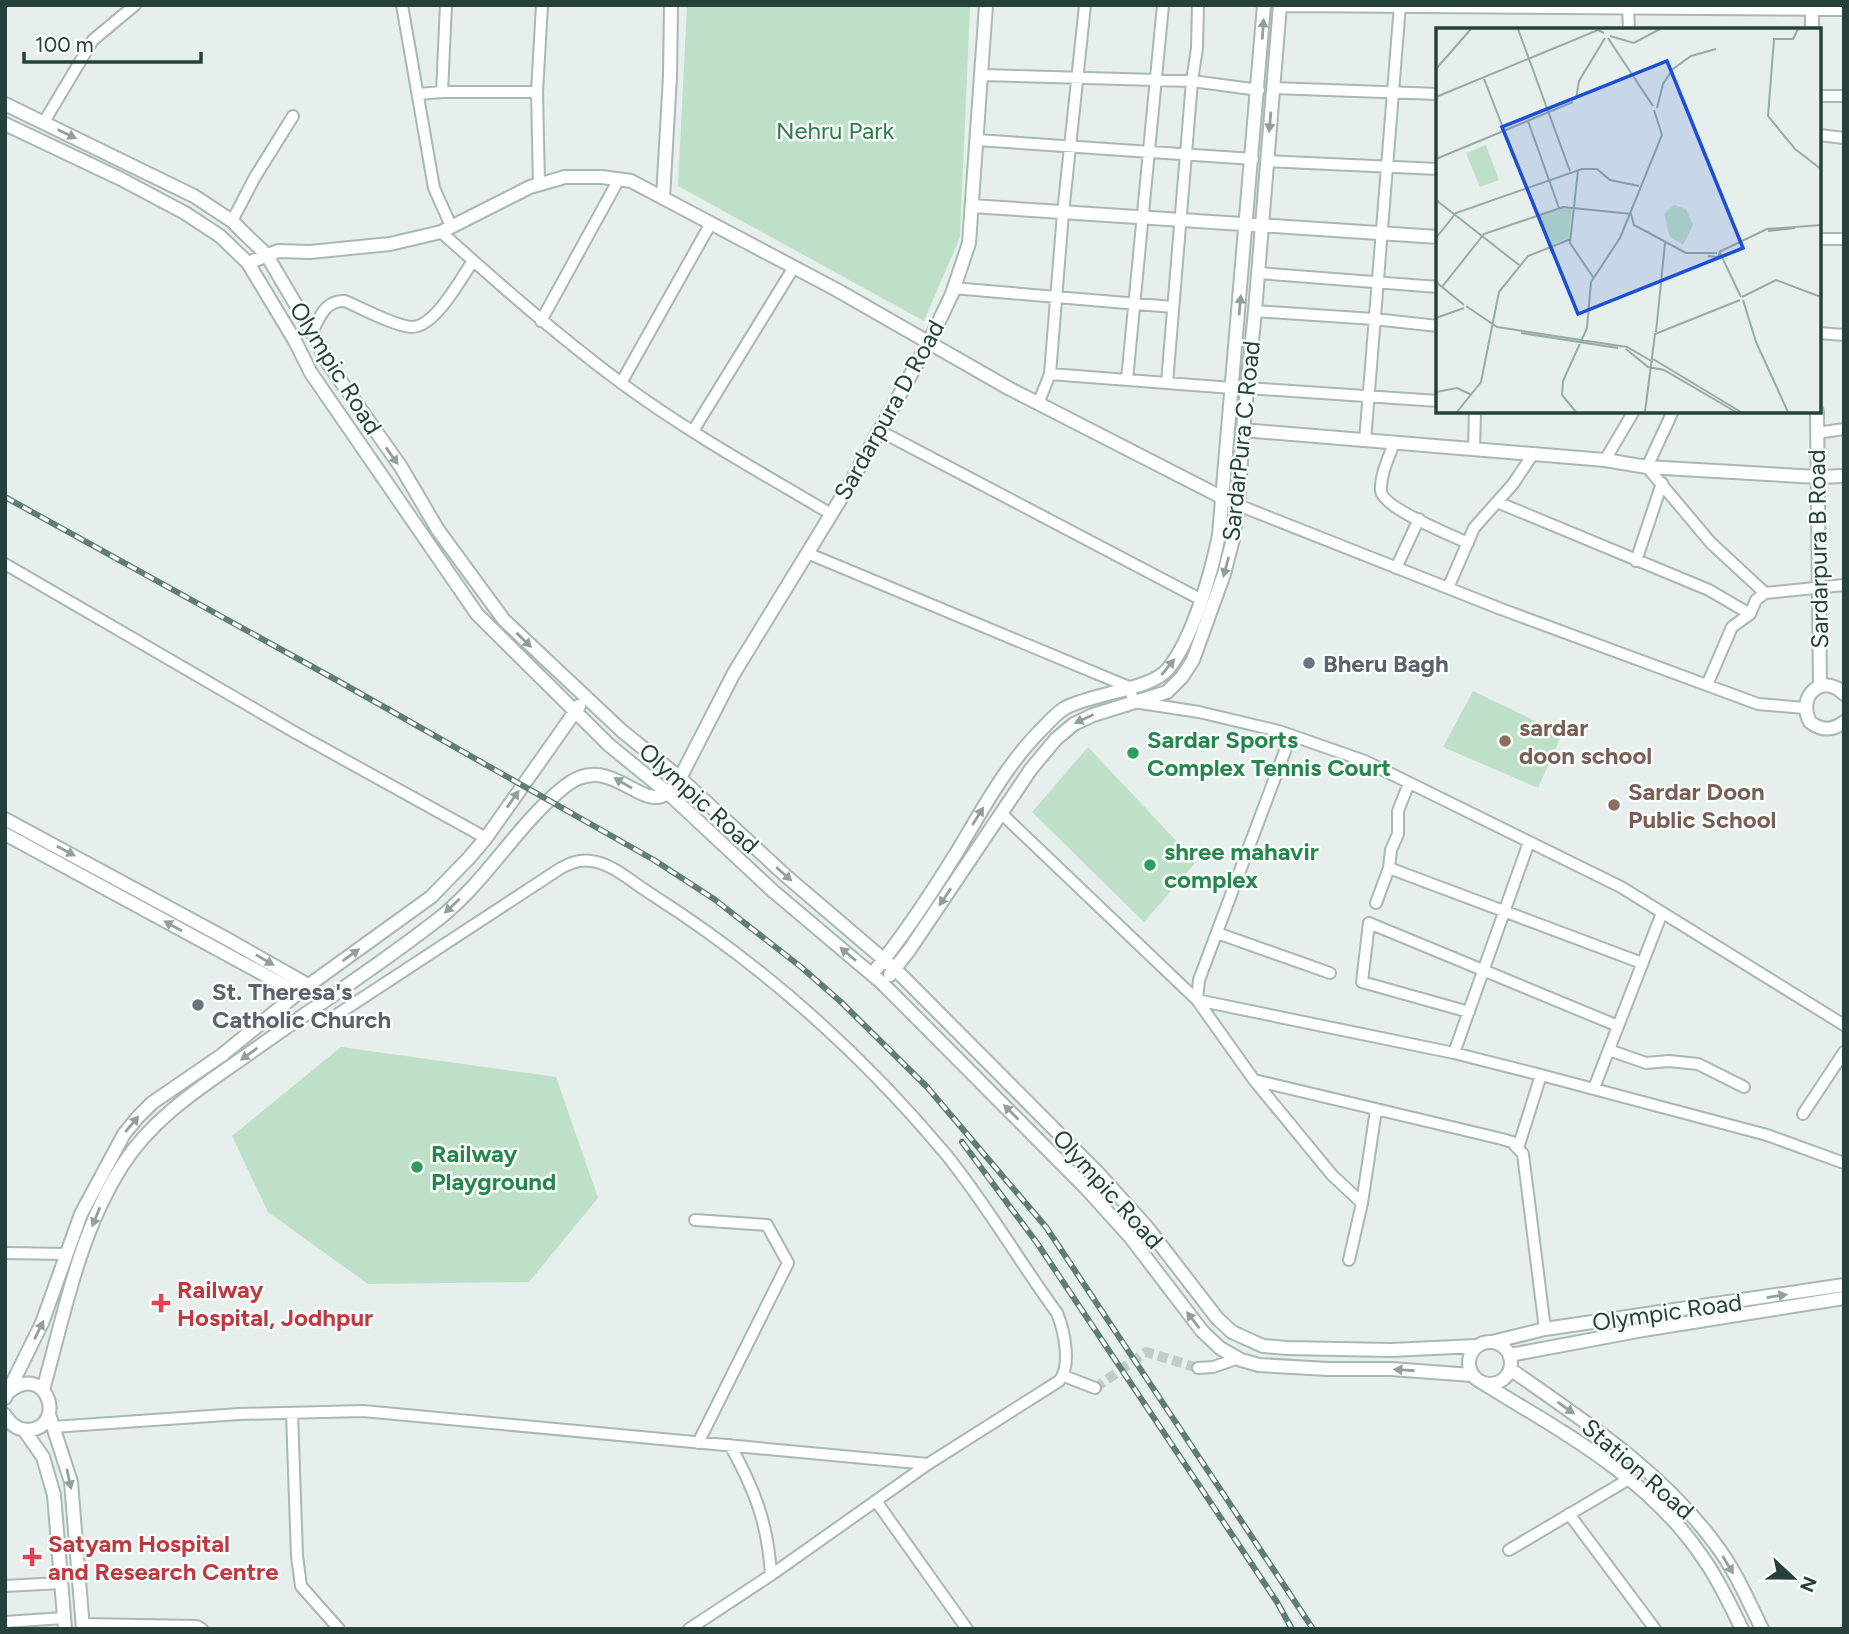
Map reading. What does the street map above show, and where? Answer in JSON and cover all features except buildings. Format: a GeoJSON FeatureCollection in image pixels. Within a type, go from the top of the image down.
{"type":"FeatureCollection","features":[{"type":"Feature","properties":{"kind":"street"},"geometry":{"type":"LineString","coordinates":[[44,122],[93,40],[135,5]]}},
{"type":"Feature","properties":{"kind":"street"},"geometry":{"type":"LineString","coordinates":[[402,5],[434,188],[446,229],[473,261],[541,321],[621,383],[693,431],[831,514]]}},
{"type":"Feature","properties":{"kind":"street"},"geometry":{"type":"LineString","coordinates":[[442,92],[446,5]]}},
{"type":"Feature","properties":{"kind":"street"},"geometry":{"type":"LineString","coordinates":[[539,185],[537,92],[542,5]]}},
{"type":"Feature","properties":{"kind":"street"},"geometry":{"type":"LineString","coordinates":[[663,198],[671,5]]}},
{"type":"Feature","properties":{"kind":"street","name":"Sardarpura D Road"},"geometry":{"type":"LineString","coordinates":[[668,793],[680,778],[734,673],[880,431],[929,342],[953,288],[969,243],[986,5]]}},
{"type":"Feature","properties":{"kind":"street"},"geometry":{"type":"LineString","coordinates":[[1038,404],[1050,374],[1063,213],[1085,5]]}},
{"type":"Feature","properties":{"kind":"street"},"geometry":{"type":"LineString","coordinates":[[1127,380],[1163,5]]}},
{"type":"Feature","properties":{"kind":"street"},"geometry":{"type":"LineString","coordinates":[[1167,383],[1197,48],[1198,5]]}},
{"type":"Feature","properties":{"kind":"street","name":"SardarPura C Road"},"geometry":{"type":"LineString","coordinates":[[872,974],[898,942],[992,795],[1035,736],[1063,709],[1086,699],[1159,678],[1179,653],[1213,566],[1219,535],[1259,90],[1264,5]]}},
{"type":"Feature","properties":{"kind":"street"},"geometry":{"type":"LineString","coordinates":[[1280,5],[1844,9]]}},
{"type":"Feature","properties":{"kind":"street","name":"SardarPura C Road"},"geometry":{"type":"LineString","coordinates":[[882,983],[895,969],[1031,769],[1056,739],[1074,724],[1093,715],[1167,692],[1182,677],[1193,660],[1224,574],[1238,505],[1280,5]]}},
{"type":"Feature","properties":{"kind":"street"},"geometry":{"type":"LineString","coordinates":[[1365,441],[1400,5]]}},
{"type":"Feature","properties":{"kind":"street"},"geometry":{"type":"LineString","coordinates":[[1628,6],[1629,28]]}},
{"type":"Feature","properties":{"kind":"street"},"geometry":{"type":"LineString","coordinates":[[1812,7],[1812,28]]}},
{"type":"Feature","properties":{"kind":"street"},"geometry":{"type":"LineString","coordinates":[[981,75],[1192,81],[1259,90]]}},
{"type":"Feature","properties":{"kind":"street"},"geometry":{"type":"LineString","coordinates":[[1273,88],[1436,94]]}},
{"type":"Feature","properties":{"kind":"street"},"geometry":{"type":"LineString","coordinates":[[418,94],[537,92]]}},
{"type":"Feature","properties":{"kind":"street"},"geometry":{"type":"LineString","coordinates":[[1821,96],[1844,96]]}},
{"type":"Feature","properties":{"kind":"street","name":"Olympic Road"},"geometry":{"type":"LineString","coordinates":[[5,104],[194,196],[232,220],[266,254],[328,363],[401,467],[438,530],[504,620],[622,731],[680,778],[786,876],[895,969],[1099,1174],[1146,1226],[1217,1318],[1232,1332],[1263,1346],[1287,1348],[1391,1350],[1476,1346]]}},
{"type":"Feature","properties":{"kind":"street"},"geometry":{"type":"LineString","coordinates":[[232,220],[293,116]]}},
{"type":"Feature","properties":{"kind":"street","name":"Olympic Road"},"geometry":{"type":"LineString","coordinates":[[5,124],[121,179],[185,213],[220,236],[248,263],[311,373],[477,614],[609,746],[668,793],[773,891],[882,983],[1085,1187],[1130,1238],[1202,1331],[1220,1348],[1259,1365],[1391,1369],[1477,1378]]}},
{"type":"Feature","properties":{"kind":"street"},"geometry":{"type":"LineString","coordinates":[[1821,135],[1844,138]]}},
{"type":"Feature","properties":{"kind":"street"},"geometry":{"type":"LineString","coordinates":[[977,140],[1253,159]]}},
{"type":"Feature","properties":{"kind":"street"},"geometry":{"type":"LineString","coordinates":[[1267,160],[1436,169]]}},
{"type":"Feature","properties":{"kind":"street"},"geometry":{"type":"LineString","coordinates":[[248,263],[278,251],[390,244],[446,229],[539,185],[565,177],[602,177],[631,181],[794,267],[1038,404],[1223,499],[1448,588],[1758,704],[1805,708]]}},
{"type":"Feature","properties":{"kind":"street"},"geometry":{"type":"LineString","coordinates":[[541,321],[619,179]]}},
{"type":"Feature","properties":{"kind":"street"},"geometry":{"type":"LineString","coordinates":[[972,206],[1436,237]]}},
{"type":"Feature","properties":{"kind":"street"},"geometry":{"type":"LineString","coordinates":[[621,383],[711,223]]}},
{"type":"Feature","properties":{"kind":"street"},"geometry":{"type":"LineString","coordinates":[[1821,239],[1844,239]]}},
{"type":"Feature","properties":{"kind":"street"},"geometry":{"type":"LineString","coordinates":[[312,332],[323,310],[336,301],[345,301],[403,325],[419,326],[436,313],[473,261]]}},
{"type":"Feature","properties":{"kind":"street"},"geometry":{"type":"LineString","coordinates":[[693,431],[794,267]]}},
{"type":"Feature","properties":{"kind":"street"},"geometry":{"type":"LineString","coordinates":[[1258,273],[1436,287]]}},
{"type":"Feature","properties":{"kind":"street"},"geometry":{"type":"LineString","coordinates":[[953,288],[1173,307]]}},
{"type":"Feature","properties":{"kind":"street"},"geometry":{"type":"LineString","coordinates":[[1255,311],[1436,326]]}},
{"type":"Feature","properties":{"kind":"street"},"geometry":{"type":"LineString","coordinates":[[1821,333],[1844,335]]}},
{"type":"Feature","properties":{"kind":"street"},"geometry":{"type":"LineString","coordinates":[[1050,374],[1232,388]]}},
{"type":"Feature","properties":{"kind":"street"},"geometry":{"type":"LineString","coordinates":[[1247,388],[1436,401]]}},
{"type":"Feature","properties":{"kind":"street"},"geometry":{"type":"LineString","coordinates":[[1474,449],[1475,413]]}},
{"type":"Feature","properties":{"kind":"street"},"geometry":{"type":"LineString","coordinates":[[1620,413],[1627,423]]}},
{"type":"Feature","properties":{"kind":"street"},"geometry":{"type":"LineString","coordinates":[[1605,460],[1633,413]]}},
{"type":"Feature","properties":{"kind":"street"},"geometry":{"type":"LineString","coordinates":[[1647,467],[1671,413]]}},
{"type":"Feature","properties":{"kind":"street","name":"Sardarpura B Road"},"geometry":{"type":"LineString","coordinates":[[1816,413],[1820,686]]}},
{"type":"Feature","properties":{"kind":"street"},"geometry":{"type":"LineString","coordinates":[[1817,433],[1844,429]]}},
{"type":"Feature","properties":{"kind":"street"},"geometry":{"type":"LineString","coordinates":[[1243,430],[1605,460],[1647,467],[1817,477],[1844,476]]}},
{"type":"Feature","properties":{"kind":"street"},"geometry":{"type":"LineString","coordinates":[[880,431],[1200,599]]}},
{"type":"Feature","properties":{"kind":"street"},"geometry":{"type":"LineString","coordinates":[[1394,443],[1382,478],[1381,494],[1384,499],[1468,543]]}},
{"type":"Feature","properties":{"kind":"street"},"geometry":{"type":"LineString","coordinates":[[1448,588],[1478,522],[1497,502],[1533,454]]}},
{"type":"Feature","properties":{"kind":"street"},"geometry":{"type":"LineString","coordinates":[[1647,467],[1711,543],[1765,593]]}},
{"type":"Feature","properties":{"kind":"street"},"geometry":{"type":"LineString","coordinates":[[1636,561],[1662,483]]}},
{"type":"Feature","properties":{"kind":"street"},"geometry":{"type":"LineString","coordinates":[[1497,502],[1709,590],[1750,614]]}},
{"type":"Feature","properties":{"kind":"street"},"geometry":{"type":"LineString","coordinates":[[1396,568],[1419,519]]}},
{"type":"Feature","properties":{"kind":"street"},"geometry":{"type":"LineString","coordinates":[[807,552],[1129,687],[1134,702],[1199,712],[1291,735],[1365,761],[1621,887],[1844,1025]]}},
{"type":"Feature","properties":{"kind":"street"},"geometry":{"type":"LineString","coordinates":[[5,564],[296,733],[486,838]]}},
{"type":"Feature","properties":{"kind":"street"},"geometry":{"type":"LineString","coordinates":[[1707,685],[1732,627],[1750,614],[1756,600],[1765,593],[1844,585]]}},
{"type":"Feature","properties":{"kind":"street"},"geometry":{"type":"LineString","coordinates":[[494,631],[504,620]]}},
{"type":"Feature","properties":{"kind":"street"},"geometry":{"type":"LineString","coordinates":[[1842,726],[1823,729],[1816,727],[1810,722],[1805,708],[1809,694],[1820,686],[1834,686],[1844,694]]}},
{"type":"Feature","properties":{"kind":"street"},"geometry":{"type":"LineString","coordinates":[[7,1394],[42,1323],[81,1214],[124,1135],[138,1117],[152,1103],[222,1055],[303,989],[430,897],[486,838],[586,698]]}},
{"type":"Feature","properties":{"kind":"street"},"geometry":{"type":"LineString","coordinates":[[1197,1000],[1199,980],[1291,735]]}},
{"type":"Feature","properties":{"kind":"street"},"geometry":{"type":"LineString","coordinates":[[43,1390],[81,1258],[103,1200],[123,1164],[150,1130],[167,1114],[290,1023],[442,916],[483,877],[523,826],[566,785],[587,775],[597,774],[612,777],[650,796],[668,793]]}},
{"type":"Feature","properties":{"kind":"street"},"geometry":{"type":"LineString","coordinates":[[1376,903],[1389,868],[1391,850],[1398,834],[1398,811],[1409,783]]}},
{"type":"Feature","properties":{"kind":"street"},"geometry":{"type":"LineString","coordinates":[[1001,813],[1197,1000],[1279,1114],[1332,1175],[1362,1203]]}},
{"type":"Feature","properties":{"kind":"street"},"geometry":{"type":"LineString","coordinates":[[5,819],[227,939],[303,989]]}},
{"type":"Feature","properties":{"kind":"street"},"geometry":{"type":"LineString","coordinates":[[5,834],[303,989]]}},
{"type":"Feature","properties":{"kind":"street"},"geometry":{"type":"LineString","coordinates":[[1454,1054],[1529,842]]}},
{"type":"Feature","properties":{"kind":"street"},"geometry":{"type":"LineString","coordinates":[[305,1013],[324,1019],[335,1016],[561,868],[583,860],[603,864],[675,909],[775,984],[864,1065],[916,1119],[971,1186],[1057,1313],[1062,1328],[1066,1369],[1064,1376],[1052,1387],[929,1464],[689,1629]]}},
{"type":"Feature","properties":{"kind":"street"},"geometry":{"type":"LineString","coordinates":[[1389,868],[1642,963]]}},
{"type":"Feature","properties":{"kind":"street"},"geometry":{"type":"LineString","coordinates":[[1594,1088],[1662,913]]}},
{"type":"Feature","properties":{"kind":"street"},"geometry":{"type":"LineString","coordinates":[[1469,1012],[1362,982],[1368,923],[1618,1026]]}},
{"type":"Feature","properties":{"kind":"street"},"geometry":{"type":"LineString","coordinates":[[1217,933],[1330,973]]}},
{"type":"Feature","properties":{"kind":"street"},"geometry":{"type":"LineString","coordinates":[[1197,1000],[1454,1054],[1594,1088],[1767,1135],[1844,1163]]}},
{"type":"Feature","properties":{"kind":"street"},"geometry":{"type":"LineString","coordinates":[[280,1007],[290,1023]]}},
{"type":"Feature","properties":{"kind":"street"},"geometry":{"type":"LineString","coordinates":[[1609,1050],[1646,1063],[1670,1061],[1698,1064],[1744,1087]]}},
{"type":"Feature","properties":{"kind":"street"},"geometry":{"type":"LineString","coordinates":[[1803,1114],[1844,1052]]}},
{"type":"Feature","properties":{"kind":"street"},"geometry":{"type":"LineString","coordinates":[[1518,1148],[1541,1075]]}},
{"type":"Feature","properties":{"kind":"street"},"geometry":{"type":"LineString","coordinates":[[1254,1080],[1502,1139],[1518,1148],[1523,1154],[1545,1329]]}},
{"type":"Feature","properties":{"kind":"street"},"geometry":{"type":"LineString","coordinates":[[1349,1260],[1362,1203],[1376,1110]]}},
{"type":"Feature","properties":{"kind":"street"},"geometry":{"type":"LineString","coordinates":[[695,1220],[766,1225],[788,1263],[698,1443]]}},
{"type":"Feature","properties":{"kind":"street"},"geometry":{"type":"LineString","coordinates":[[5,1253],[66,1254]]}},
{"type":"Feature","properties":{"kind":"street","name":"Olympic Road"},"geometry":{"type":"LineString","coordinates":[[1492,1342],[1545,1329],[1844,1285]]}},
{"type":"Feature","properties":{"kind":"street","name":"Olympic Road"},"geometry":{"type":"LineString","coordinates":[[1510,1362],[1643,1330],[1844,1297]]}},
{"type":"Feature","properties":{"kind":"street"},"geometry":{"type":"LineString","coordinates":[[1492,1342],[1499,1344],[1510,1362],[1507,1374],[1498,1382],[1477,1378],[1469,1360],[1476,1346],[1492,1342]]}},
{"type":"Feature","properties":{"kind":"street"},"geometry":{"type":"LineString","coordinates":[[1198,1368],[1213,1367],[1239,1358]]}},
{"type":"Feature","properties":{"kind":"street","name":"Station Road"},"geometry":{"type":"LineString","coordinates":[[1510,1362],[1676,1497],[1717,1547],[1741,1586],[1762,1629]]}},
{"type":"Feature","properties":{"kind":"street"},"geometry":{"type":"LineString","coordinates":[[1064,1376],[1095,1388]]}},
{"type":"Feature","properties":{"kind":"street","name":"Station Road"},"geometry":{"type":"LineString","coordinates":[[1477,1378],[1572,1438],[1629,1479],[1665,1512],[1703,1557],[1726,1595],[1742,1629]]}},
{"type":"Feature","properties":{"kind":"street"},"geometry":{"type":"LineString","coordinates":[[7,1394],[26,1383],[43,1390],[49,1401],[49,1414],[71,1482],[83,1627],[197,1626],[202,1629]]}},
{"type":"Feature","properties":{"kind":"street"},"geometry":{"type":"LineString","coordinates":[[53,1427],[363,1411],[929,1464]]}},
{"type":"Feature","properties":{"kind":"street"},"geometry":{"type":"LineString","coordinates":[[292,1413],[297,1556],[301,1586],[339,1629]]}},
{"type":"Feature","properties":{"kind":"street"},"geometry":{"type":"LineString","coordinates":[[12,1425],[39,1426],[49,1414]]}},
{"type":"Feature","properties":{"kind":"street"},"geometry":{"type":"LineString","coordinates":[[5,1622],[64,1623],[54,1495],[43,1457],[12,1425]]}},
{"type":"Feature","properties":{"kind":"street"},"geometry":{"type":"LineString","coordinates":[[730,1446],[750,1482],[769,1539],[771,1575]]}},
{"type":"Feature","properties":{"kind":"street"},"geometry":{"type":"LineString","coordinates":[[1509,1550],[1629,1479]]}},
{"type":"Feature","properties":{"kind":"street"},"geometry":{"type":"LineString","coordinates":[[876,1501],[967,1629]]}},
{"type":"Feature","properties":{"kind":"street"},"geometry":{"type":"LineString","coordinates":[[1569,1514],[1654,1629]]}},
{"type":"Feature","properties":{"kind":"street"},"geometry":{"type":"LineString","coordinates":[[5,1586],[61,1583]]}},
{"type":"Feature","properties":{"kind":"green space","name":"Nehru Park"},"geometry":{"type":"Polygon","coordinates":[[[687,5],[970,7],[960,237],[924,321],[678,186],[687,5]]]}},
{"type":"Feature","properties":{"kind":"green space"},"geometry":{"type":"Polygon","coordinates":[[[1473,691],[1562,734],[1538,788],[1443,747],[1473,691]]]}},
{"type":"Feature","properties":{"kind":"green space"},"geometry":{"type":"Polygon","coordinates":[[[1088,747],[1196,862],[1144,922],[1032,812],[1088,747]]]}},
{"type":"Feature","properties":{"kind":"green space","name":"Railway Playground"},"geometry":{"type":"Polygon","coordinates":[[[341,1047],[556,1077],[598,1198],[529,1282],[368,1284],[268,1212],[232,1136],[341,1047]]]}},
{"type":"Feature","properties":{"kind":"tunnel"},"geometry":{"type":"LineString","coordinates":[[1095,1388],[1146,1352],[1198,1368]]}},
{"type":"Feature","properties":{"kind":"railway"},"geometry":{"type":"LineString","coordinates":[[5,497],[654,860],[714,899],[801,967],[841,1002],[927,1087],[1046,1227],[1313,1629]]}},
{"type":"Feature","properties":{"kind":"railway"},"geometry":{"type":"LineString","coordinates":[[962,1142],[1037,1243],[1277,1602],[1292,1629]]}},
{"type":"Feature","properties":{"kind":"place","name":"Bheru Bagh"},"geometry":{"type":"Point","coordinates":[1309,663]}},
{"type":"Feature","properties":{"kind":"place","name":"sardar doon school"},"geometry":{"type":"Point","coordinates":[1505,741]}},
{"type":"Feature","properties":{"kind":"place","name":"Sardar Sports Complex Tennis Court"},"geometry":{"type":"Point","coordinates":[1133,753]}},
{"type":"Feature","properties":{"kind":"place","name":"Sardar Doon Public School"},"geometry":{"type":"Point","coordinates":[1614,805]}},
{"type":"Feature","properties":{"kind":"place","name":"shree mahavir complex"},"geometry":{"type":"Point","coordinates":[1150,865]}},
{"type":"Feature","properties":{"kind":"place","name":"St. Theresa's Catholic Church"},"geometry":{"type":"Point","coordinates":[198,1005]}},
{"type":"Feature","properties":{"kind":"place","name":"Railway Playground"},"geometry":{"type":"Point","coordinates":[417,1167]}},
{"type":"Feature","properties":{"kind":"place","name":"Railway Hospital, Jodhpur"},"geometry":{"type":"Point","coordinates":[161,1303]}},
{"type":"Feature","properties":{"kind":"place","name":"Satyam Hospital and Research Centre"},"geometry":{"type":"Point","coordinates":[32,1557]}}]}
